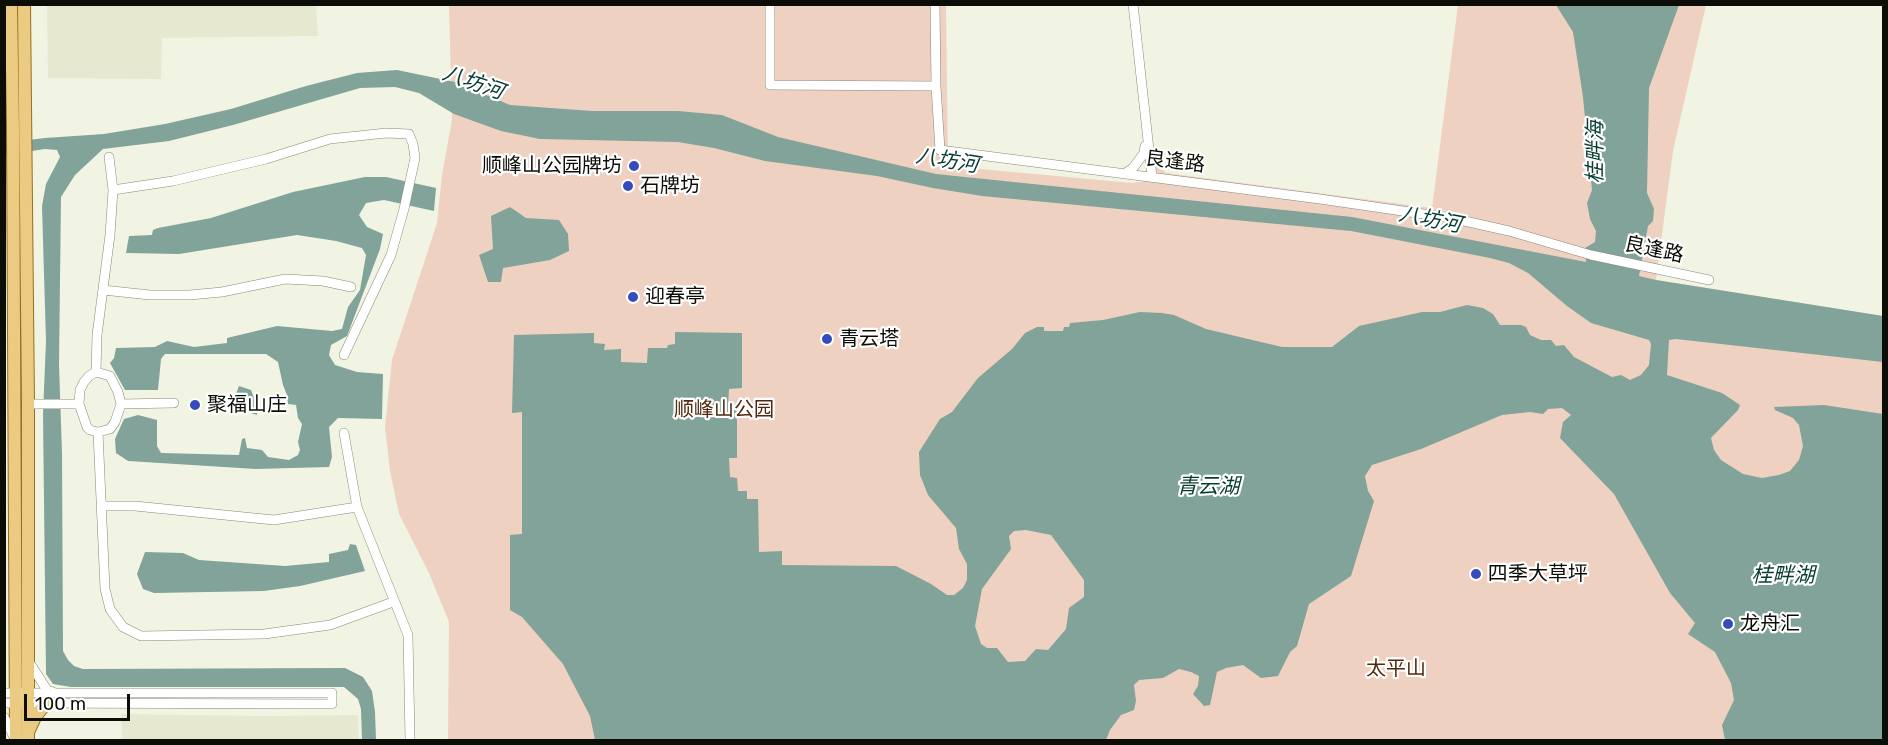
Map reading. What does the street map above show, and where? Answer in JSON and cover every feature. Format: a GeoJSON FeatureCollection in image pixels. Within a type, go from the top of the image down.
{"type":"FeatureCollection","features":[{"type":"Feature","properties":{"kind":"main road"},"geometry":{"type":"LineString","coordinates":[[11,4],[14,165],[9,353],[10,511],[15,623],[16,741]]}},
{"type":"Feature","properties":{"kind":"main road"},"geometry":{"type":"LineString","coordinates":[[14,127],[24,4]]}},
{"type":"Feature","properties":{"kind":"main road"},"geometry":{"type":"LineString","coordinates":[[14,165],[28,405],[27,644],[16,698],[28,741]]}},
{"type":"Feature","properties":{"kind":"main road"},"geometry":{"type":"LineString","coordinates":[[4,666],[11,647],[15,623]]}},
{"type":"Feature","properties":{"kind":"main road"},"geometry":{"type":"LineString","coordinates":[[28,741],[30,726],[46,703]]}},
{"type":"Feature","properties":{"kind":"street"},"geometry":{"type":"LineString","coordinates":[[770,4],[770,85],[936,86],[935,4]]}},
{"type":"Feature","properties":{"kind":"street"},"geometry":{"type":"LineString","coordinates":[[1133,4],[1152,177]]}},
{"type":"Feature","properties":{"kind":"street","name":"良逢路"},"geometry":{"type":"LineString","coordinates":[[936,86],[940,150],[1314,198],[1451,219],[1509,231],[1591,255],[1710,280]]}},
{"type":"Feature","properties":{"kind":"street"},"geometry":{"type":"LineString","coordinates":[[113,190],[185,178],[266,159],[330,138],[387,133],[409,134],[415,158],[391,255],[344,355]]}},
{"type":"Feature","properties":{"kind":"street"},"geometry":{"type":"LineString","coordinates":[[1124,174],[1133,168],[1144,153],[1146,133]]}},
{"type":"Feature","properties":{"kind":"street"},"geometry":{"type":"LineString","coordinates":[[96,372],[97,335],[113,190],[109,157]]}},
{"type":"Feature","properties":{"kind":"street"},"geometry":{"type":"LineString","coordinates":[[103,290],[150,295],[190,295],[222,292],[285,279],[322,281],[351,287]]}},
{"type":"Feature","properties":{"kind":"street"},"geometry":{"type":"LineString","coordinates":[[96,372],[110,376],[121,404],[110,429],[98,432],[87,427],[79,404],[80,390],[84,382],[96,372]]}},
{"type":"Feature","properties":{"kind":"street"},"geometry":{"type":"LineString","coordinates":[[121,404],[174,403]]}},
{"type":"Feature","properties":{"kind":"street"},"geometry":{"type":"LineString","coordinates":[[28,405],[79,404]]}},
{"type":"Feature","properties":{"kind":"street"},"geometry":{"type":"LineString","coordinates":[[98,432],[105,589],[110,609],[123,627],[141,636],[264,634],[330,625],[393,602]]}},
{"type":"Feature","properties":{"kind":"street"},"geometry":{"type":"LineString","coordinates":[[344,433],[357,507],[408,635],[410,741]]}},
{"type":"Feature","properties":{"kind":"street"},"geometry":{"type":"LineString","coordinates":[[102,506],[135,506],[274,520],[357,507]]}},
{"type":"Feature","properties":{"kind":"street"},"geometry":{"type":"LineString","coordinates":[[27,644],[29,662],[47,690],[55,693]]}},
{"type":"Feature","properties":{"kind":"street"},"geometry":{"type":"LineString","coordinates":[[55,693],[332,693],[332,704],[46,703],[16,698],[55,693]]}},
{"type":"Feature","properties":{"kind":"street"},"geometry":{"type":"LineString","coordinates":[[4,717],[16,741]]}},
{"type":"Feature","properties":{"kind":"shaded area"},"geometry":{"type":"Polygon","coordinates":[[[47,5],[316,5],[318,36],[162,38],[161,79],[48,78],[47,5]]]}},
{"type":"Feature","properties":{"kind":"shaded area"},"geometry":{"type":"Polygon","coordinates":[[[121,714],[358,715],[359,740],[122,740],[121,714]]]}},
{"type":"Feature","properties":{"kind":"green space","name":"顺峰山公园"},"geometry":{"type":"Polygon","coordinates":[[[449,5],[946,5],[948,166],[1132,183],[1146,181],[1155,161],[1166,173],[1432,208],[1458,5],[1706,5],[1673,151],[1656,280],[1883,316],[1883,740],[448,740],[449,622],[429,573],[399,514],[390,471],[385,427],[392,360],[437,223],[442,175],[452,120],[449,5]]]}},
{"type":"Feature","properties":{"kind":"water","name":"青云湖"},"geometry":{"type":"Polygon","coordinates":[[[1556,5],[1679,5],[1649,88],[1647,193],[1654,209],[1653,221],[1648,226],[1639,276],[1883,316],[1883,362],[1676,339],[1669,340],[1667,375],[1722,393],[1740,405],[1711,438],[1714,450],[1721,460],[1743,474],[1762,478],[1790,471],[1799,460],[1803,446],[1799,425],[1793,418],[1775,410],[1774,407],[1824,405],[1883,414],[1883,740],[1725,740],[1722,725],[1734,700],[1731,683],[1715,652],[1688,634],[1695,623],[1670,593],[1614,494],[1560,438],[1563,422],[1571,415],[1562,408],[1548,409],[1543,414],[1530,412],[1502,415],[1421,449],[1372,465],[1365,476],[1368,491],[1374,501],[1351,576],[1309,604],[1297,646],[1290,652],[1278,676],[1261,678],[1243,665],[1226,668],[1217,672],[1210,705],[1204,706],[1193,694],[1198,686],[1199,676],[1179,669],[1163,678],[1139,680],[1134,685],[1136,701],[1134,710],[1121,715],[1106,740],[595,740],[590,716],[563,664],[522,617],[510,610],[510,535],[522,534],[522,412],[512,413],[514,335],[594,333],[594,343],[605,344],[604,350],[621,349],[621,362],[647,363],[648,348],[667,348],[668,345],[675,344],[675,332],[742,333],[742,388],[729,389],[728,405],[737,405],[737,458],[729,458],[730,477],[737,478],[738,491],[747,491],[747,499],[758,499],[759,552],[782,551],[782,565],[896,566],[947,595],[954,595],[963,588],[967,580],[967,564],[959,549],[956,528],[928,495],[920,475],[919,452],[940,419],[952,412],[978,378],[1012,349],[1025,333],[1037,327],[1044,327],[1044,331],[1063,331],[1064,327],[1069,327],[1070,323],[1103,320],[1140,312],[1162,313],[1174,315],[1206,329],[1282,347],[1332,347],[1359,326],[1467,305],[1483,308],[1493,314],[1500,325],[1521,325],[1526,327],[1530,335],[1541,340],[1551,340],[1556,346],[1564,345],[1574,357],[1612,377],[1621,375],[1630,380],[1641,375],[1649,365],[1651,344],[1649,340],[1591,323],[1528,273],[1509,263],[1490,258],[1351,231],[982,196],[877,176],[765,161],[714,148],[678,142],[540,139],[501,131],[454,114],[419,93],[395,87],[360,88],[169,141],[103,149],[75,175],[61,197],[59,364],[63,651],[68,660],[74,666],[83,669],[345,668],[363,677],[372,691],[376,740],[362,740],[361,709],[358,699],[344,687],[71,687],[53,684],[46,674],[43,414],[46,341],[42,206],[46,184],[60,157],[57,150],[45,149],[5,155],[4,143],[104,134],[165,124],[231,109],[357,73],[397,70],[455,82],[510,105],[592,111],[678,111],[722,115],[778,137],[936,174],[1352,217],[1586,262],[1585,248],[1595,242],[1596,231],[1590,219],[1587,203],[1592,190],[1583,97],[1573,32],[1556,5]],[[1026,530],[1014,531],[1009,536],[1011,549],[982,589],[975,626],[981,644],[987,648],[997,648],[1008,662],[1025,661],[1036,649],[1048,650],[1066,629],[1069,608],[1084,597],[1084,580],[1051,535],[1026,530]]]}},
{"type":"Feature","properties":{"kind":"water"},"geometry":{"type":"Polygon","coordinates":[[[365,177],[386,177],[436,188],[434,211],[384,200],[366,203],[359,215],[367,227],[383,234],[380,249],[347,336],[331,345],[329,355],[335,365],[357,372],[383,374],[382,419],[338,418],[329,427],[332,457],[329,467],[256,469],[128,461],[116,453],[115,439],[124,419],[138,415],[157,420],[157,446],[161,453],[239,455],[242,439],[245,438],[247,448],[262,450],[268,457],[289,460],[298,455],[302,424],[298,418],[296,405],[288,404],[278,362],[266,354],[165,354],[161,359],[158,390],[125,390],[110,363],[114,358],[116,348],[155,347],[167,341],[194,347],[227,343],[227,338],[277,326],[332,331],[342,329],[348,307],[360,290],[366,255],[362,248],[297,235],[179,254],[126,253],[129,236],[152,235],[153,230],[158,228],[211,218],[293,192],[365,177]]]}},
{"type":"Feature","properties":{"kind":"water"},"geometry":{"type":"Polygon","coordinates":[[[510,207],[526,218],[559,220],[568,234],[569,251],[550,260],[503,268],[501,282],[488,282],[479,255],[493,249],[491,216],[510,207]]]}},
{"type":"Feature","properties":{"kind":"water"},"geometry":{"type":"Polygon","coordinates":[[[239,386],[251,390],[257,406],[257,415],[236,412],[235,402],[231,395],[236,394],[239,386]]]}},
{"type":"Feature","properties":{"kind":"water"},"geometry":{"type":"Polygon","coordinates":[[[350,544],[356,545],[365,571],[300,586],[264,591],[154,593],[143,589],[137,574],[145,552],[183,553],[199,560],[285,566],[329,562],[329,554],[348,550],[350,544]]]}},
{"type":"Feature","properties":{"kind":"place","name":"顺峰山公园牌坊"},"geometry":{"type":"Point","coordinates":[634,166]}},
{"type":"Feature","properties":{"kind":"place","name":"石牌坊"},"geometry":{"type":"Point","coordinates":[628,186]}},
{"type":"Feature","properties":{"kind":"place","name":"迎春亭"},"geometry":{"type":"Point","coordinates":[633,297]}},
{"type":"Feature","properties":{"kind":"place","name":"青云塔"},"geometry":{"type":"Point","coordinates":[827,339]}},
{"type":"Feature","properties":{"kind":"place","name":"聚福山庄"},"geometry":{"type":"Point","coordinates":[195,405]}},
{"type":"Feature","properties":{"kind":"place","name":"四季大草坪"},"geometry":{"type":"Point","coordinates":[1476,574]}},
{"type":"Feature","properties":{"kind":"place","name":"龙舟汇"},"geometry":{"type":"Point","coordinates":[1728,624]}},
{"type":"Feature","properties":{"kind":"water label","name":"八坊河"},"geometry":{"type":"Point","coordinates":[473,83]}},
{"type":"Feature","properties":{"kind":"water label","name":"桂畔海"},"geometry":{"type":"Point","coordinates":[1596,152]}},
{"type":"Feature","properties":{"kind":"water label","name":"八坊河"},"geometry":{"type":"Point","coordinates":[947,161]}},
{"type":"Feature","properties":{"kind":"water label","name":"八坊河"},"geometry":{"type":"Point","coordinates":[1430,220]}},
{"type":"Feature","properties":{"kind":"water label","name":"桂畔湖"},"geometry":{"type":"Point","coordinates":[1783,576]}},
{"type":"Feature","properties":{"kind":"park label","name":"太平山"},"geometry":{"type":"Point","coordinates":[1396,669]}}]}
